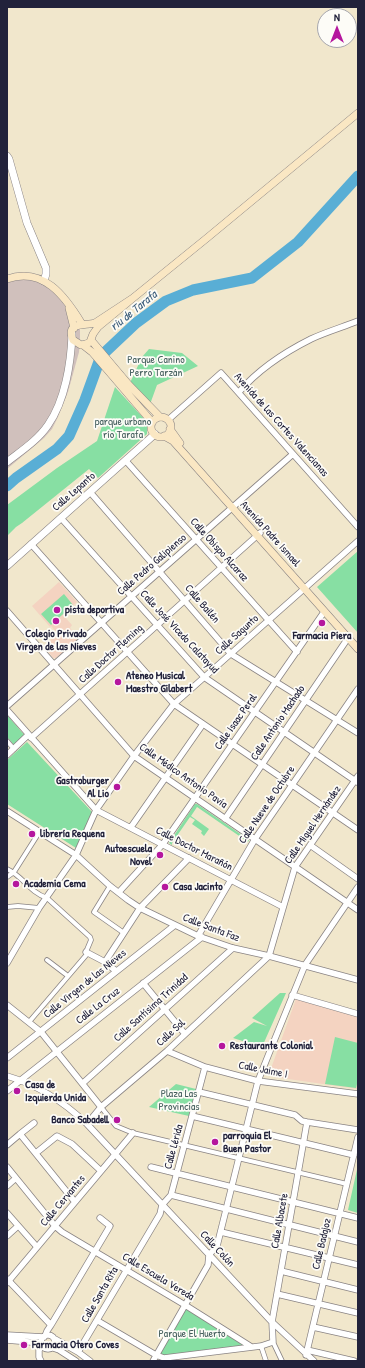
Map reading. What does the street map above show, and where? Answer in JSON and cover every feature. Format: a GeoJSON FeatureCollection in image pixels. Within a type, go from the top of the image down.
{"type":"FeatureCollection","features":[{"type":"Feature","properties":{"kind":"main road"},"geometry":{"type":"LineString","coordinates":[[81,345],[88,343],[92,337],[133,298],[358,113]]}},
{"type":"Feature","properties":{"kind":"main road"},"geometry":{"type":"LineString","coordinates":[[7,279],[15,276],[30,276],[44,281],[53,287],[67,302],[85,325],[91,328],[92,337],[139,396],[160,417],[168,420],[170,430],[164,436],[155,434],[152,429],[152,422],[92,352],[73,340],[73,331],[67,302]]}},
{"type":"Feature","properties":{"kind":"main road"},"geometry":{"type":"LineString","coordinates":[[73,331],[85,325],[95,323],[133,298]]}},
{"type":"Feature","properties":{"kind":"main road"},"geometry":{"type":"LineString","coordinates":[[152,422],[160,417]]}},
{"type":"Feature","properties":{"kind":"main road","name":"Avenida Padre Ismael"},"geometry":{"type":"LineString","coordinates":[[170,430],[233,507]]}},
{"type":"Feature","properties":{"kind":"main road","name":"Avenida Padre Ismael"},"geometry":{"type":"LineString","coordinates":[[164,436],[172,441],[358,644]]}},
{"type":"Feature","properties":{"kind":"main road","name":"Avenida Padre Ismael"},"geometry":{"type":"LineString","coordinates":[[306,588],[324,612],[358,649]]}},
{"type":"Feature","properties":{"kind":"street"},"geometry":{"type":"LineString","coordinates":[[7,156],[27,223],[46,268],[44,281]]}},
{"type":"Feature","properties":{"kind":"street"},"geometry":{"type":"LineString","coordinates":[[239,392],[252,378],[312,339],[358,321]]}},
{"type":"Feature","properties":{"kind":"street"},"geometry":{"type":"LineString","coordinates":[[7,462],[40,435],[54,414],[60,400],[68,369],[73,331]]}},
{"type":"Feature","properties":{"kind":"street"},"geometry":{"type":"LineString","coordinates":[[7,466],[42,437],[53,423],[62,403],[69,380],[74,353],[81,345]]}},
{"type":"Feature","properties":{"kind":"street","name":"Avenida de las Cortes Valencianas"},"geometry":{"type":"LineString","coordinates":[[168,420],[221,373],[358,527]]}},
{"type":"Feature","properties":{"kind":"street","name":"Calle Lepanto"},"geometry":{"type":"LineString","coordinates":[[7,566],[155,434]]}},
{"type":"Feature","properties":{"kind":"street","name":"Calle Pedro Galipienso"},"geometry":{"type":"LineString","coordinates":[[7,706],[293,454]]}},
{"type":"Feature","properties":{"kind":"street","name":"Calle Obispo Alcaraz"},"geometry":{"type":"LineString","coordinates":[[126,461],[297,652]]}},
{"type":"Feature","properties":{"kind":"street","name":"Calle Bailén"},"geometry":{"type":"LineString","coordinates":[[90,492],[231,654],[358,733]]}},
{"type":"Feature","properties":{"kind":"street","name":"Calle José Vicedo Calatayud"},"geometry":{"type":"LineString","coordinates":[[60,518],[204,677],[357,780]]}},
{"type":"Feature","properties":{"kind":"street","name":"Calle Doctor Fleming"},"geometry":{"type":"LineString","coordinates":[[7,755],[80,695],[258,535]]}},
{"type":"Feature","properties":{"kind":"street","name":"Calle Sagunto"},"geometry":{"type":"LineString","coordinates":[[7,963],[39,908],[76,856],[96,810],[134,756],[174,704],[358,541]]}},
{"type":"Feature","properties":{"kind":"street"},"geometry":{"type":"LineString","coordinates":[[31,544],[174,704],[358,830]]}},
{"type":"Feature","properties":{"kind":"street","name":"Calle Médico Antonio Pavía"},"geometry":{"type":"LineString","coordinates":[[7,611],[134,756],[358,910]]}},
{"type":"Feature","properties":{"kind":"street","name":"Calle Isaac Peral"},"geometry":{"type":"LineString","coordinates":[[119,892],[163,844],[324,612]]}},
{"type":"Feature","properties":{"kind":"street","name":"Calle Antonio Machado"},"geometry":{"type":"LineString","coordinates":[[225,819],[348,638]]}},
{"type":"Feature","properties":{"kind":"street","name":"Calle Nueve de Octubre"},"geometry":{"type":"LineString","coordinates":[[200,936],[255,839],[358,689]]}},
{"type":"Feature","properties":{"kind":"street"},"geometry":{"type":"LineString","coordinates":[[7,710],[96,810]]}},
{"type":"Feature","properties":{"kind":"street"},"geometry":{"type":"LineString","coordinates":[[130,827],[203,724]]}},
{"type":"Feature","properties":{"kind":"street"},"geometry":{"type":"LineString","coordinates":[[7,741],[14,749]]}},
{"type":"Feature","properties":{"kind":"street","name":"Calle Miguel Hernández"},"geometry":{"type":"LineString","coordinates":[[269,956],[295,867],[357,780]]}},
{"type":"Feature","properties":{"kind":"street","name":"Calle Doctor Marañón"},"geometry":{"type":"LineString","coordinates":[[96,810],[283,907]]}},
{"type":"Feature","properties":{"kind":"street","name":"Calle Santa Faz"},"geometry":{"type":"LineString","coordinates":[[7,811],[40,831],[76,856],[128,900],[140,908],[175,925],[233,948],[357,979]]}},
{"type":"Feature","properties":{"kind":"street"},"geometry":{"type":"LineString","coordinates":[[7,877],[14,872],[40,831]]}},
{"type":"Feature","properties":{"kind":"street"},"geometry":{"type":"LineString","coordinates":[[310,845],[358,879]]}},
{"type":"Feature","properties":{"kind":"street"},"geometry":{"type":"LineString","coordinates":[[105,962],[140,908],[189,858]]}},
{"type":"Feature","properties":{"kind":"street"},"geometry":{"type":"LineString","coordinates":[[7,869],[14,872],[27,886],[39,895],[47,898],[90,937],[91,940],[87,953],[29,1022]]}},
{"type":"Feature","properties":{"kind":"street"},"geometry":{"type":"LineString","coordinates":[[110,886],[94,912],[124,933]]}},
{"type":"Feature","properties":{"kind":"street"},"geometry":{"type":"LineString","coordinates":[[154,1358],[208,1265],[209,1255],[217,1246],[258,1082],[292,995],[305,965],[358,887]]}},
{"type":"Feature","properties":{"kind":"street"},"geometry":{"type":"LineString","coordinates":[[7,907],[18,906],[39,908]]}},
{"type":"Feature","properties":{"kind":"street","name":"Calle Virgen de las Nieves"},"geometry":{"type":"LineString","coordinates":[[7,1058],[175,925]]}},
{"type":"Feature","properties":{"kind":"street","name":"Calle La Cruz"},"geometry":{"type":"LineString","coordinates":[[7,1091],[143,984],[200,936]]}},
{"type":"Feature","properties":{"kind":"street","name":"Calle Santísima Trinidad"},"geometry":{"type":"LineString","coordinates":[[83,1083],[233,948]]}},
{"type":"Feature","properties":{"kind":"street"},"geometry":{"type":"LineString","coordinates":[[87,953],[105,962],[116,971]]}},
{"type":"Feature","properties":{"kind":"street","name":"Calle Sol"},"geometry":{"type":"LineString","coordinates":[[87,1124],[101,1107],[167,1051],[269,956]]}},
{"type":"Feature","properties":{"kind":"street"},"geometry":{"type":"LineString","coordinates":[[47,960],[68,976]]}},
{"type":"Feature","properties":{"kind":"street"},"geometry":{"type":"LineString","coordinates":[[143,984],[185,1034]]}},
{"type":"Feature","properties":{"kind":"street"},"geometry":{"type":"LineString","coordinates":[[292,995],[358,1014]]}},
{"type":"Feature","properties":{"kind":"street"},"geometry":{"type":"LineString","coordinates":[[7,1005],[41,1032],[116,1126],[133,1133],[347,1184]]}},
{"type":"Feature","properties":{"kind":"street","name":"Calle Jaime I"},"geometry":{"type":"LineString","coordinates":[[167,1051],[205,1067],[258,1082],[358,1094]]}},
{"type":"Feature","properties":{"kind":"street","name":"Calle Lérida"},"geometry":{"type":"LineString","coordinates":[[162,1205],[171,1195],[205,1067]]}},
{"type":"Feature","properties":{"kind":"street","name":"Calle Colón"},"geometry":{"type":"LineString","coordinates":[[7,1076],[21,1080],[49,1094],[73,1111],[87,1124],[272,1322],[314,1361]]}},
{"type":"Feature","properties":{"kind":"street"},"geometry":{"type":"LineString","coordinates":[[199,1092],[295,1115],[302,1121],[358,1130]]}},
{"type":"Feature","properties":{"kind":"street"},"geometry":{"type":"LineString","coordinates":[[192,1116],[354,1155]]}},
{"type":"Feature","properties":{"kind":"street","name":"Calle Albacete"},"geometry":{"type":"LineString","coordinates":[[272,1342],[272,1322],[307,1122]]}},
{"type":"Feature","properties":{"kind":"street"},"geometry":{"type":"LineString","coordinates":[[7,1145],[34,1123]]}},
{"type":"Feature","properties":{"kind":"street","name":"Calle Cervantes"},"geometry":{"type":"LineString","coordinates":[[8,1281],[133,1133]]}},
{"type":"Feature","properties":{"kind":"street"},"geometry":{"type":"LineString","coordinates":[[20,1134],[75,1202]]}},
{"type":"Feature","properties":{"kind":"street"},"geometry":{"type":"LineString","coordinates":[[36,1153],[57,1136],[72,1144],[101,1171]]}},
{"type":"Feature","properties":{"kind":"street","name":"Calle Badajoz"},"geometry":{"type":"LineString","coordinates":[[307,1353],[358,1138]]}},
{"type":"Feature","properties":{"kind":"street","name":"Calle Escuela Vereda"},"geometry":{"type":"LineString","coordinates":[[7,1166],[55,1226],[62,1232],[185,1305],[250,1346]]}},
{"type":"Feature","properties":{"kind":"street"},"geometry":{"type":"LineString","coordinates":[[151,1167],[358,1218]]}},
{"type":"Feature","properties":{"kind":"street"},"geometry":{"type":"LineString","coordinates":[[7,1186],[16,1178]]}},
{"type":"Feature","properties":{"kind":"street"},"geometry":{"type":"LineString","coordinates":[[171,1195],[358,1242]]}},
{"type":"Feature","properties":{"kind":"street","name":"Calle Santa Rita"},"geometry":{"type":"LineString","coordinates":[[78,1352],[98,1321],[160,1214],[162,1205]]}},
{"type":"Feature","properties":{"kind":"street"},"geometry":{"type":"LineString","coordinates":[[7,1212],[37,1247]]}},
{"type":"Feature","properties":{"kind":"street"},"geometry":{"type":"LineString","coordinates":[[41,1361],[39,1357],[39,1350],[47,1331],[110,1226],[100,1218]]}},
{"type":"Feature","properties":{"kind":"street"},"geometry":{"type":"LineString","coordinates":[[7,1236],[18,1226]]}},
{"type":"Feature","properties":{"kind":"street"},"geometry":{"type":"LineString","coordinates":[[221,1232],[358,1265]]}},
{"type":"Feature","properties":{"kind":"street"},"geometry":{"type":"LineString","coordinates":[[281,1271],[358,1290]]}},
{"type":"Feature","properties":{"kind":"street"},"geometry":{"type":"LineString","coordinates":[[8,1281],[51,1325],[55,1344],[44,1354],[41,1361]]}},
{"type":"Feature","properties":{"kind":"street"},"geometry":{"type":"LineString","coordinates":[[277,1294],[358,1314]]}},
{"type":"Feature","properties":{"kind":"street"},"geometry":{"type":"LineString","coordinates":[[98,1321],[154,1358],[164,1358],[250,1346],[261,1346],[272,1342],[282,1361]]}},
{"type":"Feature","properties":{"kind":"street"},"geometry":{"type":"LineString","coordinates":[[313,1327],[358,1337]]}},
{"type":"Feature","properties":{"kind":"street"},"geometry":{"type":"LineString","coordinates":[[7,1335],[53,1338],[78,1352],[90,1361]]}},
{"type":"Feature","properties":{"kind":"street"},"geometry":{"type":"LineString","coordinates":[[7,1340],[42,1344],[50,1349],[59,1350],[76,1361]]}},
{"type":"Feature","properties":{"kind":"street"},"geometry":{"type":"LineString","coordinates":[[261,1346],[266,1361]]}},
{"type":"Feature","properties":{"kind":"street"},"geometry":{"type":"LineString","coordinates":[[307,1353],[354,1361]]}},
{"type":"Feature","properties":{"kind":"shaded area"},"geometry":{"type":"Polygon","coordinates":[[[30,276],[53,287],[76,321],[80,330],[79,352],[68,392],[52,429],[44,438],[7,469],[7,279],[30,276]]]}},
{"type":"Feature","properties":{"kind":"shaded area","name":"Colegio Privado Virgen de las Nieves"},"geometry":{"type":"Polygon","coordinates":[[[59,582],[77,602],[63,615],[72,625],[70,628],[79,638],[56,658],[53,658],[46,649],[49,646],[47,643],[58,634],[32,606],[59,582]]]}},
{"type":"Feature","properties":{"kind":"shaded area"},"geometry":{"type":"Polygon","coordinates":[[[296,999],[358,1016],[358,1089],[274,1077],[269,1074],[296,999]]]}},
{"type":"Feature","properties":{"kind":"green space","name":"Parque Canino Perro Tarzán"},"geometry":{"type":"Polygon","coordinates":[[[149,349],[182,353],[198,366],[157,385],[149,407],[129,385],[142,357],[149,349]]]}},
{"type":"Feature","properties":{"kind":"green space","name":"parque urbano río Tarafa"},"geometry":{"type":"Polygon","coordinates":[[[115,387],[147,422],[147,434],[98,478],[89,469],[16,527],[7,536],[7,505],[97,441],[115,387]]]}},
{"type":"Feature","properties":{"kind":"green space"},"geometry":{"type":"Polygon","coordinates":[[[358,551],[358,633],[317,587],[358,551]]]}},
{"type":"Feature","properties":{"kind":"green space","name":"pista deportiva"},"geometry":{"type":"Polygon","coordinates":[[[64,594],[73,605],[51,625],[41,614],[64,594]]]}},
{"type":"Feature","properties":{"kind":"green space"},"geometry":{"type":"Polygon","coordinates":[[[7,715],[26,737],[16,747],[7,737],[7,715]]]}},
{"type":"Feature","properties":{"kind":"green space"},"geometry":{"type":"Polygon","coordinates":[[[27,742],[93,813],[76,848],[7,804],[7,760],[27,742]]]}},
{"type":"Feature","properties":{"kind":"green space"},"geometry":{"type":"Polygon","coordinates":[[[195,804],[249,840],[248,842],[197,807],[191,816],[209,829],[204,836],[201,833],[202,831],[192,824],[195,820],[190,817],[172,845],[169,843],[195,804]]]}},
{"type":"Feature","properties":{"kind":"green space"},"geometry":{"type":"Polygon","coordinates":[[[280,993],[286,993],[262,1047],[233,1038],[254,1022],[267,1026],[252,1018],[280,993]]]}},
{"type":"Feature","properties":{"kind":"green space"},"geometry":{"type":"Polygon","coordinates":[[[335,1037],[358,1043],[358,1080],[356,1088],[325,1084],[335,1037]]]}},
{"type":"Feature","properties":{"kind":"green space","name":"Plaza Las Provincias"},"geometry":{"type":"Polygon","coordinates":[[[176,1084],[196,1089],[189,1116],[149,1107],[176,1084]]]}},
{"type":"Feature","properties":{"kind":"green space"},"geometry":{"type":"Polygon","coordinates":[[[358,1165],[358,1213],[348,1210],[358,1165]]]}},
{"type":"Feature","properties":{"kind":"green space","name":"Parque El Huerto"},"geometry":{"type":"Polygon","coordinates":[[[185,1305],[250,1346],[164,1358],[156,1355],[185,1305]]]}},
{"type":"Feature","properties":{"kind":"waterway","name":"riu de Tarafa"},"geometry":{"type":"LineString","coordinates":[[7,486],[57,449],[69,436],[85,400],[101,356],[136,323],[166,301],[193,290],[252,278],[298,242],[358,176]]}},
{"type":"Feature","properties":{"kind":"place","name":"pista deportiva"},"geometry":{"type":"Point","coordinates":[57,610]}},
{"type":"Feature","properties":{"kind":"place","name":"Colegio Privado Virgen de las Nieves"},"geometry":{"type":"Point","coordinates":[56,621]}},
{"type":"Feature","properties":{"kind":"place","name":"Farmacia Piera"},"geometry":{"type":"Point","coordinates":[322,623]}},
{"type":"Feature","properties":{"kind":"place","name":"Ateneo Musical Maestro Gilabert"},"geometry":{"type":"Point","coordinates":[118,682]}},
{"type":"Feature","properties":{"kind":"place","name":"Gastroburger Al Lio"},"geometry":{"type":"Point","coordinates":[117,787]}},
{"type":"Feature","properties":{"kind":"place","name":"librería Requena"},"geometry":{"type":"Point","coordinates":[32,834]}},
{"type":"Feature","properties":{"kind":"place","name":"Autoescuela Novel"},"geometry":{"type":"Point","coordinates":[160,855]}},
{"type":"Feature","properties":{"kind":"place","name":"Academia Cema"},"geometry":{"type":"Point","coordinates":[16,884]}},
{"type":"Feature","properties":{"kind":"place","name":"Casa Jacinto"},"geometry":{"type":"Point","coordinates":[165,887]}},
{"type":"Feature","properties":{"kind":"place","name":"Restaurante Colonial"},"geometry":{"type":"Point","coordinates":[222,1046]}},
{"type":"Feature","properties":{"kind":"place","name":"Casa de Izquierda Unida"},"geometry":{"type":"Point","coordinates":[17,1091]}},
{"type":"Feature","properties":{"kind":"place","name":"Banco Sabadell"},"geometry":{"type":"Point","coordinates":[117,1120]}},
{"type":"Feature","properties":{"kind":"place","name":"parroquia El Buen Pastor"},"geometry":{"type":"Point","coordinates":[215,1142]}},
{"type":"Feature","properties":{"kind":"place","name":"Farmacia Otero Coves"},"geometry":{"type":"Point","coordinates":[24,1345]}}]}
